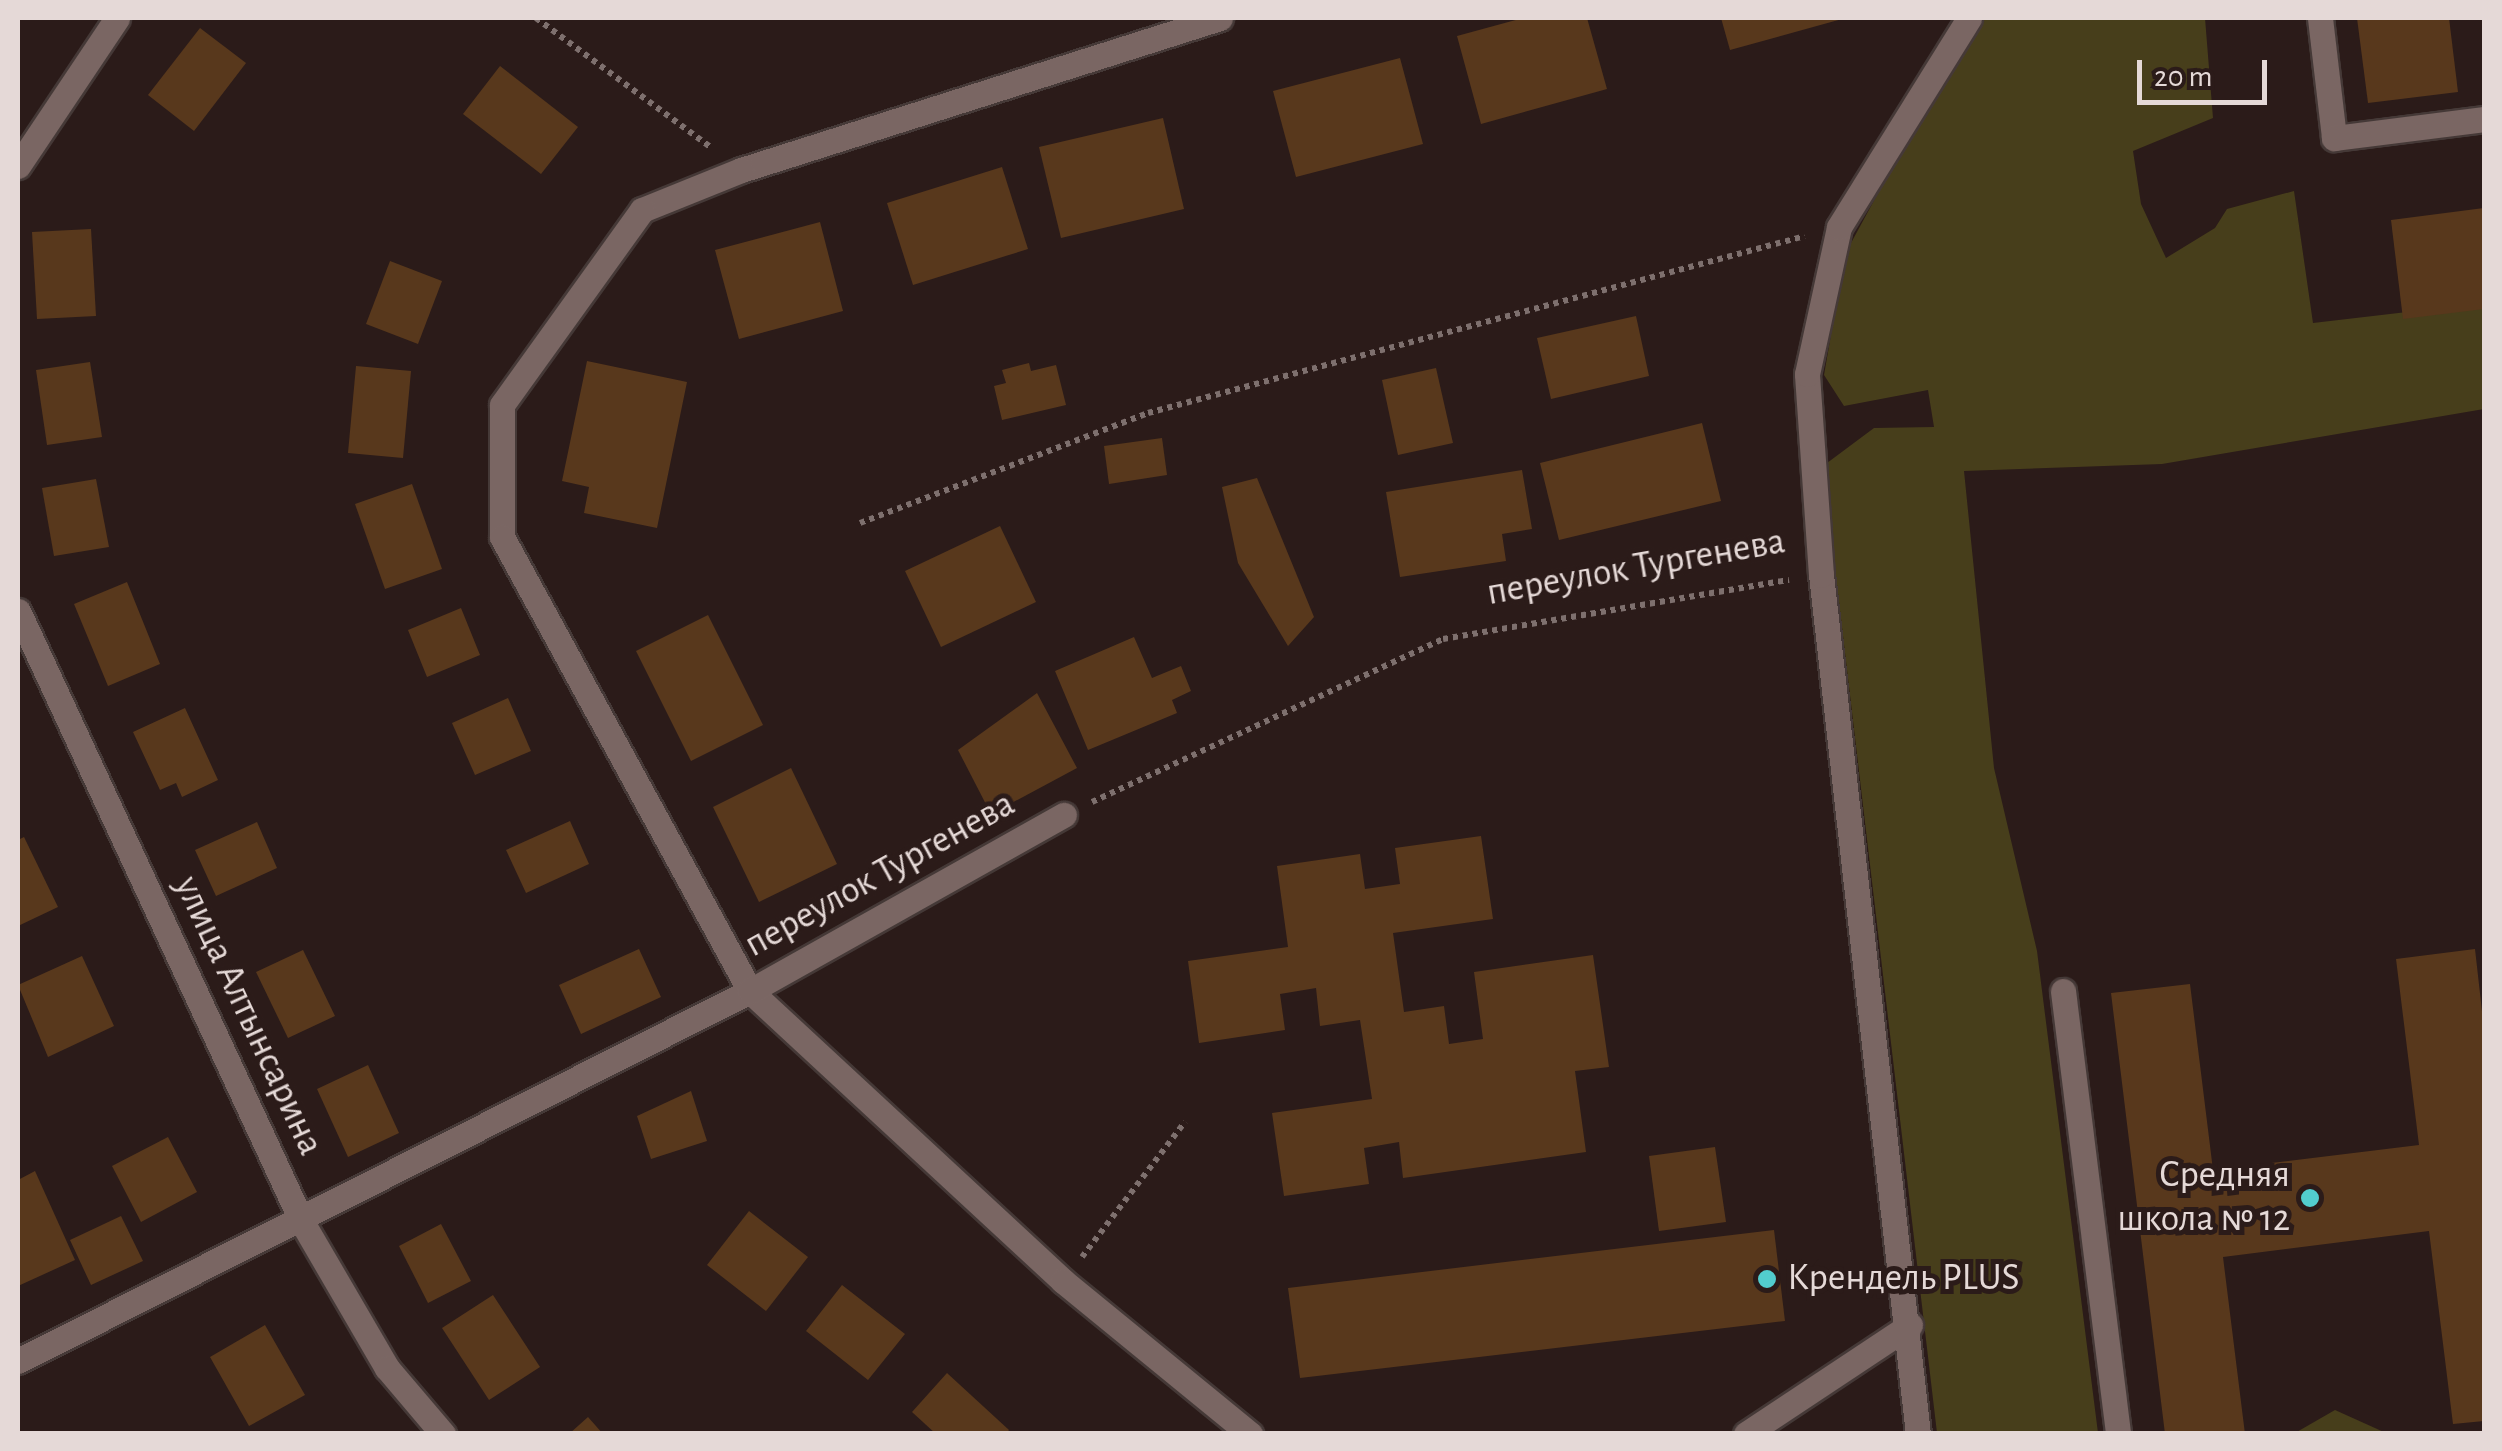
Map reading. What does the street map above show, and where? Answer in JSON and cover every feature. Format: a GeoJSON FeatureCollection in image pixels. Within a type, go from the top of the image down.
{"type":"FeatureCollection","features":[{"type":"Feature","properties":{"kind":"lane"},"geometry":{"type":"LineString","coordinates":[[18,166],[117,18]]}},
{"type":"Feature","properties":{"kind":"lane"},"geometry":{"type":"LineString","coordinates":[[1220,18],[741,170],[642,210],[502,405],[502,537],[750,992],[1063,1281],[1250,1434]]}},
{"type":"Feature","properties":{"kind":"lane"},"geometry":{"type":"LineString","coordinates":[[1918,1434],[1910,1325],[1820,574],[1807,374],[1839,227],[1969,18]]}},
{"type":"Feature","properties":{"kind":"lane"},"geometry":{"type":"LineString","coordinates":[[2320,18],[2334,138],[2484,119]]}},
{"type":"Feature","properties":{"kind":"lane","name":"улица Алтынсарина"},"geometry":{"type":"LineString","coordinates":[[18,611],[302,1222],[387,1368],[443,1434]]}},
{"type":"Feature","properties":{"kind":"lane","name":"переулок Тургенева"},"geometry":{"type":"LineString","coordinates":[[18,1361],[302,1222],[750,992],[1064,815]]}},
{"type":"Feature","properties":{"kind":"lane"},"geometry":{"type":"LineString","coordinates":[[2063,991],[2118,1434]]}},
{"type":"Feature","properties":{"kind":"lane"},"geometry":{"type":"LineString","coordinates":[[1746,1434],[1910,1325]]}},
{"type":"Feature","properties":{"kind":"path"},"geometry":{"type":"LineString","coordinates":[[536,18],[741,170]]}},
{"type":"Feature","properties":{"kind":"path"},"geometry":{"type":"LineString","coordinates":[[860,523],[1148,413],[1839,227]]}},
{"type":"Feature","properties":{"kind":"path","name":"переулок Тургенева"},"geometry":{"type":"LineString","coordinates":[[1064,815],[1442,640],[1820,574]]}},
{"type":"Feature","properties":{"kind":"path"},"geometry":{"type":"LineString","coordinates":[[1063,1281],[1185,1122]]}},
{"type":"Feature","properties":{"kind":"shaded area"},"geometry":{"type":"Polygon","coordinates":[[[1973,18],[2205,18],[2213,118],[2133,151],[2141,204],[2166,258],[2215,228],[2227,209],[2294,191],[2313,323],[2484,303],[2484,409],[2162,464],[1964,471],[1994,768],[2037,951],[2098,1433],[1937,1433],[1823,466],[1874,428],[1934,427],[1928,390],[1844,406],[1824,375],[1845,254],[1973,18]]]}},
{"type":"Feature","properties":{"kind":"shaded area"},"geometry":{"type":"Polygon","coordinates":[[[2335,1410],[2386,1433],[2295,1433],[2335,1410]]]}},
{"type":"Feature","properties":{"kind":"building"},"geometry":{"type":"Polygon","coordinates":[[[1523,18],[1587,18],[1607,89],[1481,124],[1457,36],[1523,18]]]}},
{"type":"Feature","properties":{"kind":"building"},"geometry":{"type":"Polygon","coordinates":[[[1721,18],[1842,18],[1842,19],[1730,50],[1721,18]]]}},
{"type":"Feature","properties":{"kind":"building"},"geometry":{"type":"Polygon","coordinates":[[[2357,18],[2449,18],[2458,92],[2368,103],[2357,18]]]}},
{"type":"Feature","properties":{"kind":"building"},"geometry":{"type":"Polygon","coordinates":[[[200,28],[246,63],[194,131],[148,95],[200,28]]]}},
{"type":"Feature","properties":{"kind":"building"},"geometry":{"type":"Polygon","coordinates":[[[1400,58],[1423,144],[1296,177],[1273,91],[1400,58]]]}},
{"type":"Feature","properties":{"kind":"building"},"geometry":{"type":"Polygon","coordinates":[[[500,66],[578,127],[541,174],[463,114],[500,66]]]}},
{"type":"Feature","properties":{"kind":"building"},"geometry":{"type":"Polygon","coordinates":[[[1163,118],[1184,209],[1061,238],[1039,147],[1163,118]]]}},
{"type":"Feature","properties":{"kind":"building"},"geometry":{"type":"Polygon","coordinates":[[[1002,167],[1028,249],[913,285],[887,203],[1002,167]]]}},
{"type":"Feature","properties":{"kind":"building"},"geometry":{"type":"Polygon","coordinates":[[[2484,208],[2484,309],[2403,319],[2391,220],[2484,208]]]}},
{"type":"Feature","properties":{"kind":"building"},"geometry":{"type":"Polygon","coordinates":[[[820,222],[843,311],[739,339],[715,250],[820,222]]]}},
{"type":"Feature","properties":{"kind":"building"},"geometry":{"type":"Polygon","coordinates":[[[91,229],[96,316],[37,319],[32,232],[91,229]]]}},
{"type":"Feature","properties":{"kind":"building"},"geometry":{"type":"Polygon","coordinates":[[[390,261],[442,281],[418,344],[366,324],[390,261]]]}},
{"type":"Feature","properties":{"kind":"building"},"geometry":{"type":"Polygon","coordinates":[[[1636,316],[1649,376],[1551,399],[1537,338],[1636,316]]]}},
{"type":"Feature","properties":{"kind":"building"},"geometry":{"type":"Polygon","coordinates":[[[587,361],[687,382],[657,528],[584,513],[589,487],[562,481],[587,361]]]}},
{"type":"Feature","properties":{"kind":"building"},"geometry":{"type":"Polygon","coordinates":[[[90,362],[102,437],[47,445],[36,370],[90,362]]]}},
{"type":"Feature","properties":{"kind":"building"},"geometry":{"type":"Polygon","coordinates":[[[1029,363],[1031,371],[1056,365],[1066,405],[1002,420],[994,386],[1006,383],[1002,370],[1029,363]]]}},
{"type":"Feature","properties":{"kind":"building"},"geometry":{"type":"Polygon","coordinates":[[[356,366],[411,371],[403,458],[348,453],[356,366]]]}},
{"type":"Feature","properties":{"kind":"building"},"geometry":{"type":"Polygon","coordinates":[[[1436,368],[1453,443],[1398,455],[1382,380],[1436,368]]]}},
{"type":"Feature","properties":{"kind":"building"},"geometry":{"type":"Polygon","coordinates":[[[1702,423],[1721,501],[1559,540],[1540,463],[1702,423]]]}},
{"type":"Feature","properties":{"kind":"building"},"geometry":{"type":"Polygon","coordinates":[[[1162,438],[1167,475],[1109,484],[1104,446],[1162,438]]]}},
{"type":"Feature","properties":{"kind":"building"},"geometry":{"type":"Polygon","coordinates":[[[1522,470],[1532,529],[1502,534],[1506,561],[1400,577],[1386,492],[1522,470]]]}},
{"type":"Feature","properties":{"kind":"building"},"geometry":{"type":"Polygon","coordinates":[[[1257,478],[1314,617],[1288,646],[1238,563],[1222,487],[1257,478]]]}},
{"type":"Feature","properties":{"kind":"building"},"geometry":{"type":"Polygon","coordinates":[[[96,479],[109,547],[54,556],[42,488],[96,479]]]}},
{"type":"Feature","properties":{"kind":"building"},"geometry":{"type":"Polygon","coordinates":[[[412,484],[442,569],[385,589],[355,504],[412,484]]]}},
{"type":"Feature","properties":{"kind":"building"},"geometry":{"type":"Polygon","coordinates":[[[1000,526],[1036,602],[941,647],[905,571],[1000,526]]]}},
{"type":"Feature","properties":{"kind":"building"},"geometry":{"type":"Polygon","coordinates":[[[127,582],[160,664],[108,686],[74,604],[127,582]]]}},
{"type":"Feature","properties":{"kind":"building"},"geometry":{"type":"Polygon","coordinates":[[[461,608],[480,655],[427,677],[408,630],[461,608]]]}},
{"type":"Feature","properties":{"kind":"building"},"geometry":{"type":"Polygon","coordinates":[[[708,615],[763,725],[691,761],[636,651],[708,615]]]}},
{"type":"Feature","properties":{"kind":"building"},"geometry":{"type":"Polygon","coordinates":[[[1134,637],[1152,678],[1181,666],[1191,691],[1172,700],[1177,713],[1088,750],[1055,671],[1134,637]]]}},
{"type":"Feature","properties":{"kind":"building"},"geometry":{"type":"Polygon","coordinates":[[[1037,693],[1077,768],[991,814],[958,750],[1037,693]]]}},
{"type":"Feature","properties":{"kind":"building"},"geometry":{"type":"Polygon","coordinates":[[[508,698],[531,751],[475,775],[452,723],[508,698]]]}},
{"type":"Feature","properties":{"kind":"building"},"geometry":{"type":"Polygon","coordinates":[[[185,708],[218,780],[182,797],[176,783],[160,790],[133,732],[185,708]]]}},
{"type":"Feature","properties":{"kind":"building"},"geometry":{"type":"Polygon","coordinates":[[[791,768],[837,864],[759,902],[713,807],[791,768]]]}},
{"type":"Feature","properties":{"kind":"building"},"geometry":{"type":"Polygon","coordinates":[[[570,821],[589,864],[526,893],[506,850],[570,821]]]}},
{"type":"Feature","properties":{"kind":"building"},"geometry":{"type":"Polygon","coordinates":[[[257,822],[277,868],[216,896],[195,850],[257,822]]]}},
{"type":"Feature","properties":{"kind":"building"},"geometry":{"type":"Polygon","coordinates":[[[1481,836],[1493,919],[1393,933],[1404,1012],[1444,1006],[1449,1044],[1483,1039],[1474,972],[1593,955],[1609,1067],[1575,1071],[1586,1152],[1403,1178],[1399,1142],[1364,1148],[1369,1184],[1284,1196],[1272,1113],[1372,1099],[1360,1020],[1320,1026],[1316,988],[1280,994],[1285,1030],[1199,1043],[1188,961],[1288,947],[1277,866],[1360,854],[1365,889],[1400,884],[1395,848],[1481,836]]]}},
{"type":"Feature","properties":{"kind":"building"},"geometry":{"type":"Polygon","coordinates":[[[24,837],[58,907],[18,926],[18,840],[24,837]]]}},
{"type":"Feature","properties":{"kind":"building"},"geometry":{"type":"Polygon","coordinates":[[[639,949],[661,997],[581,1034],[559,985],[639,949]]]}},
{"type":"Feature","properties":{"kind":"building","name":"Средняя школа № 12"},"geometry":{"type":"Polygon","coordinates":[[[2475,949],[2484,1029],[2484,1421],[2453,1424],[2429,1231],[2223,1257],[2245,1434],[2165,1434],[2111,993],[2190,984],[2213,1170],[2419,1145],[2396,959],[2475,949]]]}},
{"type":"Feature","properties":{"kind":"building"},"geometry":{"type":"Polygon","coordinates":[[[303,950],[335,1016],[288,1038],[256,972],[303,950]]]}},
{"type":"Feature","properties":{"kind":"building"},"geometry":{"type":"Polygon","coordinates":[[[82,956],[114,1026],[48,1057],[18,985],[82,956]]]}},
{"type":"Feature","properties":{"kind":"building"},"geometry":{"type":"Polygon","coordinates":[[[368,1065],[399,1133],[348,1157],[317,1089],[368,1065]]]}},
{"type":"Feature","properties":{"kind":"building"},"geometry":{"type":"Polygon","coordinates":[[[691,1091],[707,1141],[651,1159],[637,1116],[691,1091]]]}},
{"type":"Feature","properties":{"kind":"building"},"geometry":{"type":"Polygon","coordinates":[[[168,1137],[197,1192],[141,1222],[112,1166],[168,1137]]]}},
{"type":"Feature","properties":{"kind":"building"},"geometry":{"type":"Polygon","coordinates":[[[1715,1147],[1726,1222],[1659,1231],[1649,1156],[1715,1147]]]}},
{"type":"Feature","properties":{"kind":"building"},"geometry":{"type":"Polygon","coordinates":[[[35,1171],[75,1260],[18,1286],[18,1180],[35,1171]]]}},
{"type":"Feature","properties":{"kind":"building"},"geometry":{"type":"Polygon","coordinates":[[[749,1211],[808,1257],[766,1311],[707,1265],[749,1211]]]}},
{"type":"Feature","properties":{"kind":"building"},"geometry":{"type":"Polygon","coordinates":[[[121,1216],[143,1261],[91,1285],[70,1240],[121,1216]]]}},
{"type":"Feature","properties":{"kind":"building"},"geometry":{"type":"Polygon","coordinates":[[[441,1224],[471,1281],[428,1303],[399,1246],[441,1224]]]}},
{"type":"Feature","properties":{"kind":"building"},"geometry":{"type":"Polygon","coordinates":[[[1774,1230],[1785,1321],[1300,1378],[1288,1288],[1774,1230]]]}},
{"type":"Feature","properties":{"kind":"building"},"geometry":{"type":"Polygon","coordinates":[[[842,1285],[905,1334],[868,1380],[806,1331],[842,1285]]]}},
{"type":"Feature","properties":{"kind":"building"},"geometry":{"type":"Polygon","coordinates":[[[493,1295],[540,1367],[489,1400],[442,1328],[493,1295]]]}},
{"type":"Feature","properties":{"kind":"building"},"geometry":{"type":"Polygon","coordinates":[[[265,1325],[305,1395],[249,1426],[210,1357],[265,1325]]]}},
{"type":"Feature","properties":{"kind":"building"},"geometry":{"type":"Polygon","coordinates":[[[947,1373],[1009,1430],[1006,1434],[936,1434],[912,1412],[947,1373]]]}},
{"type":"Feature","properties":{"kind":"building"},"geometry":{"type":"Polygon","coordinates":[[[588,1417],[603,1434],[569,1434],[588,1417]]]}},
{"type":"Feature","properties":{"kind":"place","name":"Средняя школа № 12"},"geometry":{"type":"Point","coordinates":[2310,1198]}},
{"type":"Feature","properties":{"kind":"place","name":"Крендель PLUS"},"geometry":{"type":"Point","coordinates":[1767,1279]}}]}
